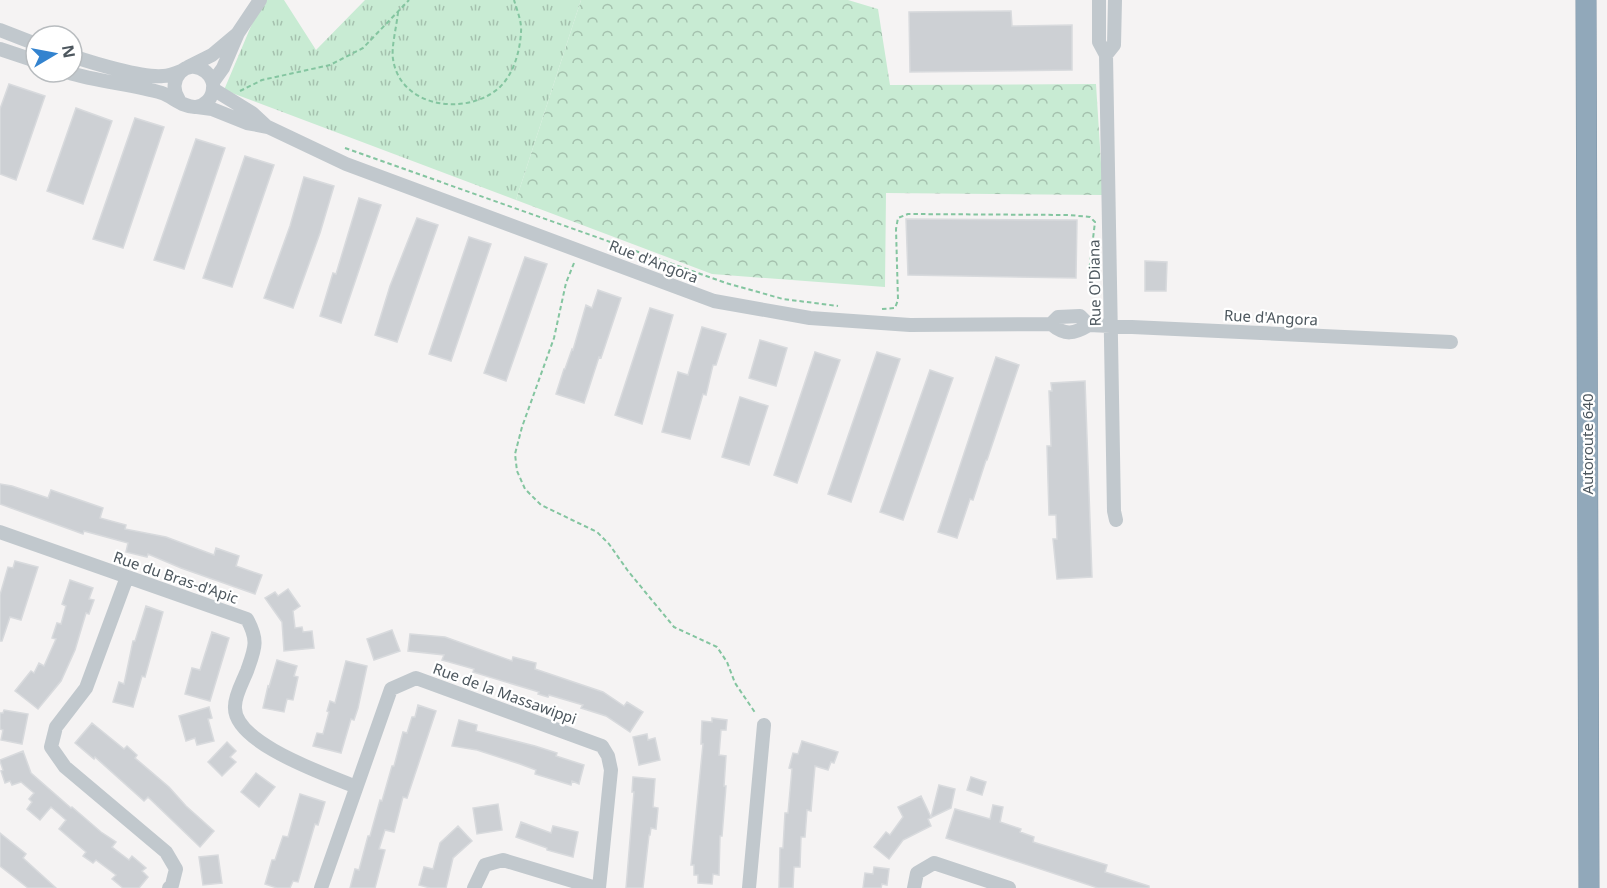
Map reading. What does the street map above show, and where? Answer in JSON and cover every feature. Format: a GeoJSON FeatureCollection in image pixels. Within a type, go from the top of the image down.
{"type":"FeatureCollection","features":[{"type":"Feature","properties":{"kind":"highway","name":"Autoroute 640"},"geometry":{"type":"LineString","coordinates":[[1586,0],[1588,888]]}},
{"type":"Feature","properties":{"kind":"street"},"geometry":{"type":"LineString","coordinates":[[84,76],[148,89],[178,100],[184,105],[196,107],[208,101],[238,33],[260,0]]}},
{"type":"Feature","properties":{"kind":"street","name":"Rue O'Diana"},"geometry":{"type":"LineString","coordinates":[[1100,0],[1100,42],[1106,55],[1115,515]]}},
{"type":"Feature","properties":{"kind":"street","name":"Rue O'Diana"},"geometry":{"type":"LineString","coordinates":[[1106,55],[1114,45],[1115,0]]}},
{"type":"Feature","properties":{"kind":"street"},"geometry":{"type":"LineString","coordinates":[[0,30],[24,39]]}},
{"type":"Feature","properties":{"kind":"street"},"geometry":{"type":"LineString","coordinates":[[178,100],[173,88],[174,82],[184,70],[212,55],[238,33]]}},
{"type":"Feature","properties":{"kind":"street"},"geometry":{"type":"LineString","coordinates":[[0,49],[24,58]]}},
{"type":"Feature","properties":{"kind":"street"},"geometry":{"type":"LineString","coordinates":[[84,60],[164,76],[200,68],[210,76],[213,86]]}},
{"type":"Feature","properties":{"kind":"street","name":"Rue d'Angora"},"geometry":{"type":"LineString","coordinates":[[213,86],[268,127]]}},
{"type":"Feature","properties":{"kind":"street","name":"Rue d'Angora"},"geometry":{"type":"LineString","coordinates":[[196,107],[212,109],[247,123],[268,127],[346,164],[714,301],[810,318],[910,326],[1051,324],[1060,332],[1078,332],[1089,325],[1451,342]]}},
{"type":"Feature","properties":{"kind":"street","name":"Rue du Bras-d'Apic"},"geometry":{"type":"LineString","coordinates":[[0,532],[247,619],[254,633],[256,647],[234,706],[238,720],[246,731],[278,753],[356,787]]}},
{"type":"Feature","properties":{"kind":"street"},"geometry":{"type":"LineString","coordinates":[[127,577],[86,688],[56,727],[51,747],[65,767],[166,852],[176,868],[169,888]]}},
{"type":"Feature","properties":{"kind":"street","name":"Rue de la Massawippi"},"geometry":{"type":"LineString","coordinates":[[321,888],[391,689],[416,678],[602,746],[608,756],[611,770],[598,888]]}},
{"type":"Feature","properties":{"kind":"street"},"geometry":{"type":"LineString","coordinates":[[749,888],[764,725]]}},
{"type":"Feature","properties":{"kind":"street"},"geometry":{"type":"LineString","coordinates":[[474,888],[485,865],[503,860],[598,888]]}},
{"type":"Feature","properties":{"kind":"street"},"geometry":{"type":"LineString","coordinates":[[914,888],[917,873],[933,863],[1009,888]]}},
{"type":"Feature","properties":{"kind":"path"},"geometry":{"type":"LineString","coordinates":[[248,97],[239,92],[262,80],[330,64],[363,48],[409,0]]}},
{"type":"Feature","properties":{"kind":"path"},"geometry":{"type":"LineString","coordinates":[[398,12],[393,58],[404,86],[414,95],[435,103],[458,104],[476,101],[500,87],[512,70],[518,55],[522,29],[514,0]]}},
{"type":"Feature","properties":{"kind":"path"},"geometry":{"type":"LineString","coordinates":[[346,148],[726,283],[783,299],[840,306]]}},
{"type":"Feature","properties":{"kind":"path"},"geometry":{"type":"LineString","coordinates":[[875,310],[895,308],[898,300],[896,229],[898,218],[908,214],[1090,217],[1095,222],[1089,272],[1099,298]]}},
{"type":"Feature","properties":{"kind":"path"},"geometry":{"type":"LineString","coordinates":[[575,260],[566,283],[554,338],[522,428],[515,454],[517,471],[525,489],[541,505],[597,532],[674,627],[717,647],[727,662],[735,683],[764,725]]}},
{"type":"Feature","properties":{"kind":"green space"},"geometry":{"type":"Polygon","coordinates":[[[262,0],[284,0],[316,50],[365,0],[581,0],[516,200],[224,90],[262,0]]]}},
{"type":"Feature","properties":{"kind":"green space"},"geometry":{"type":"Polygon","coordinates":[[[581,0],[848,0],[878,9],[890,85],[1096,84],[1103,195],[886,193],[885,287],[712,274],[516,200],[581,0]]]}},
{"type":"Feature","properties":{"kind":"building"},"geometry":{"type":"Polygon","coordinates":[[[1011,11],[1012,26],[1072,25],[1072,70],[910,72],[909,12],[1011,11]]]}},
{"type":"Feature","properties":{"kind":"building"},"geometry":{"type":"Polygon","coordinates":[[[9,84],[45,96],[16,180],[0,174],[0,109],[9,84]]]}},
{"type":"Feature","properties":{"kind":"building"},"geometry":{"type":"Polygon","coordinates":[[[76,108],[112,121],[83,204],[47,191],[76,108]]]}},
{"type":"Feature","properties":{"kind":"building"},"geometry":{"type":"Polygon","coordinates":[[[135,118],[164,127],[123,248],[93,239],[135,118]]]}},
{"type":"Feature","properties":{"kind":"building"},"geometry":{"type":"Polygon","coordinates":[[[196,139],[225,148],[184,269],[154,260],[196,139]]]}},
{"type":"Feature","properties":{"kind":"building"},"geometry":{"type":"Polygon","coordinates":[[[245,156],[274,165],[232,287],[203,278],[245,156]]]}},
{"type":"Feature","properties":{"kind":"building"},"geometry":{"type":"Polygon","coordinates":[[[304,177],[334,186],[293,308],[264,298],[290,226],[304,177]]]}},
{"type":"Feature","properties":{"kind":"building"},"geometry":{"type":"Polygon","coordinates":[[[359,198],[381,205],[341,323],[320,316],[333,273],[336,274],[359,198]]]}},
{"type":"Feature","properties":{"kind":"building"},"geometry":{"type":"Polygon","coordinates":[[[417,218],[438,225],[397,342],[375,335],[390,286],[417,218]]]}},
{"type":"Feature","properties":{"kind":"building"},"geometry":{"type":"Polygon","coordinates":[[[906,219],[1077,220],[1076,278],[908,275],[906,219]]]}},
{"type":"Feature","properties":{"kind":"building"},"geometry":{"type":"Polygon","coordinates":[[[469,237],[491,244],[451,361],[429,354],[469,237]]]}},
{"type":"Feature","properties":{"kind":"building"},"geometry":{"type":"Polygon","coordinates":[[[525,257],[547,264],[506,381],[484,373],[525,257]]]}},
{"type":"Feature","properties":{"kind":"building"},"geometry":{"type":"Polygon","coordinates":[[[1145,261],[1167,262],[1166,291],[1145,291],[1145,261]]]}},
{"type":"Feature","properties":{"kind":"building"},"geometry":{"type":"Polygon","coordinates":[[[598,290],[621,298],[584,403],[556,394],[573,350],[586,305],[592,308],[598,290]]]}},
{"type":"Feature","properties":{"kind":"building"},"geometry":{"type":"Polygon","coordinates":[[[650,308],[673,315],[642,424],[615,415],[650,308]]]}},
{"type":"Feature","properties":{"kind":"building"},"geometry":{"type":"Polygon","coordinates":[[[702,327],[726,334],[716,365],[713,365],[706,395],[703,394],[690,439],[662,432],[678,372],[688,375],[702,327]]]}},
{"type":"Feature","properties":{"kind":"building"},"geometry":{"type":"Polygon","coordinates":[[[760,340],[787,348],[776,386],[749,378],[760,340]]]}},
{"type":"Feature","properties":{"kind":"building"},"geometry":{"type":"Polygon","coordinates":[[[815,352],[840,360],[797,483],[774,475],[815,352]]]}},
{"type":"Feature","properties":{"kind":"building"},"geometry":{"type":"Polygon","coordinates":[[[877,352],[900,359],[851,502],[828,494],[877,352]]]}},
{"type":"Feature","properties":{"kind":"building"},"geometry":{"type":"Polygon","coordinates":[[[996,357],[1019,365],[973,500],[970,499],[957,538],[938,532],[996,357]]]}},
{"type":"Feature","properties":{"kind":"building"},"geometry":{"type":"Polygon","coordinates":[[[930,370],[953,378],[903,520],[880,512],[930,370]]]}},
{"type":"Feature","properties":{"kind":"building"},"geometry":{"type":"Polygon","coordinates":[[[1085,381],[1092,577],[1057,579],[1053,539],[1057,539],[1056,515],[1049,515],[1047,446],[1051,446],[1049,391],[1052,391],[1051,383],[1085,381]]]}},
{"type":"Feature","properties":{"kind":"building"},"geometry":{"type":"Polygon","coordinates":[[[740,397],[768,406],[749,465],[722,457],[740,397]]]}},
{"type":"Feature","properties":{"kind":"building"},"geometry":{"type":"Polygon","coordinates":[[[0,484],[48,498],[51,490],[103,508],[100,518],[126,525],[125,529],[166,537],[214,555],[216,548],[239,556],[236,566],[262,575],[255,594],[148,554],[147,557],[126,552],[128,543],[84,531],[83,534],[0,504],[0,484]]]}},
{"type":"Feature","properties":{"kind":"building"},"geometry":{"type":"Polygon","coordinates":[[[15,561],[38,567],[21,620],[10,617],[2,641],[0,641],[0,595],[8,567],[13,568],[15,561]]]}},
{"type":"Feature","properties":{"kind":"building"},"geometry":{"type":"Polygon","coordinates":[[[70,580],[93,588],[89,599],[94,600],[89,614],[86,613],[75,650],[61,681],[38,709],[15,691],[31,671],[34,673],[39,663],[44,666],[56,639],[52,638],[57,623],[61,624],[66,606],[62,604],[70,580]]]}},
{"type":"Feature","properties":{"kind":"building"},"geometry":{"type":"Polygon","coordinates":[[[288,589],[300,606],[293,611],[295,628],[302,627],[303,632],[312,631],[314,648],[284,651],[282,622],[265,598],[275,592],[278,596],[288,589]]]}},
{"type":"Feature","properties":{"kind":"building"},"geometry":{"type":"Polygon","coordinates":[[[146,606],[163,612],[145,677],[142,676],[133,707],[113,702],[119,682],[124,684],[133,641],[135,641],[146,606]]]}},
{"type":"Feature","properties":{"kind":"building"},"geometry":{"type":"Polygon","coordinates":[[[392,630],[400,651],[374,660],[367,639],[392,630]]]}},
{"type":"Feature","properties":{"kind":"building"},"geometry":{"type":"Polygon","coordinates":[[[212,632],[229,638],[210,701],[185,694],[192,668],[200,670],[212,632]]]}},
{"type":"Feature","properties":{"kind":"building"},"geometry":{"type":"Polygon","coordinates":[[[410,634],[445,637],[512,661],[513,657],[536,663],[535,669],[603,692],[624,706],[627,702],[643,712],[630,732],[606,716],[581,708],[583,705],[538,694],[539,692],[473,672],[474,669],[442,660],[444,655],[408,651],[410,634]]]}},
{"type":"Feature","properties":{"kind":"building"},"geometry":{"type":"Polygon","coordinates":[[[277,660],[297,666],[294,676],[298,677],[293,700],[287,699],[284,712],[263,708],[277,660]]]}},
{"type":"Feature","properties":{"kind":"building"},"geometry":{"type":"Polygon","coordinates":[[[346,661],[367,666],[358,708],[354,720],[351,719],[341,753],[313,746],[317,733],[323,734],[330,701],[335,703],[346,661]]]}},
{"type":"Feature","properties":{"kind":"building"},"geometry":{"type":"Polygon","coordinates":[[[418,705],[436,711],[407,798],[403,797],[394,832],[385,830],[379,849],[385,850],[375,888],[350,888],[355,869],[359,870],[403,732],[407,733],[418,705]]]}},
{"type":"Feature","properties":{"kind":"building"},"geometry":{"type":"Polygon","coordinates":[[[209,707],[212,718],[208,719],[214,741],[197,745],[195,738],[186,741],[179,716],[209,707]]]}},
{"type":"Feature","properties":{"kind":"building"},"geometry":{"type":"Polygon","coordinates":[[[4,710],[28,714],[22,744],[1,740],[3,730],[0,729],[0,713],[4,710]]]}},
{"type":"Feature","properties":{"kind":"building"},"geometry":{"type":"Polygon","coordinates":[[[712,718],[727,720],[726,730],[721,730],[719,755],[726,756],[724,786],[726,786],[722,836],[720,836],[719,875],[713,874],[712,884],[698,883],[698,875],[694,875],[694,865],[691,865],[703,744],[701,744],[702,721],[712,722],[712,718]]]}},
{"type":"Feature","properties":{"kind":"building"},"geometry":{"type":"Polygon","coordinates":[[[459,720],[477,725],[476,731],[535,746],[584,765],[579,784],[572,781],[571,785],[535,774],[536,770],[477,750],[452,746],[459,720]]]}},
{"type":"Feature","properties":{"kind":"building"},"geometry":{"type":"Polygon","coordinates":[[[92,723],[124,749],[127,746],[137,755],[135,758],[214,831],[200,847],[148,797],[144,801],[95,757],[94,759],[75,743],[92,723]]]}},
{"type":"Feature","properties":{"kind":"building"},"geometry":{"type":"Polygon","coordinates":[[[647,734],[648,740],[655,738],[660,760],[639,765],[633,737],[647,734]]]}},
{"type":"Feature","properties":{"kind":"building"},"geometry":{"type":"Polygon","coordinates":[[[802,741],[838,752],[834,763],[831,762],[828,770],[815,766],[811,811],[807,810],[805,837],[801,837],[800,867],[794,867],[793,888],[779,888],[780,848],[783,848],[785,813],[788,813],[792,769],[789,768],[793,753],[798,754],[802,741]]]}},
{"type":"Feature","properties":{"kind":"building"},"geometry":{"type":"Polygon","coordinates":[[[227,742],[236,751],[230,757],[236,762],[222,776],[208,762],[227,742]]]}},
{"type":"Feature","properties":{"kind":"building"},"geometry":{"type":"Polygon","coordinates":[[[23,751],[31,773],[71,808],[116,842],[112,847],[129,860],[132,856],[146,868],[142,871],[148,877],[139,888],[123,888],[112,879],[116,875],[96,860],[93,863],[83,856],[86,852],[59,829],[66,820],[51,807],[40,820],[27,809],[32,802],[29,799],[34,793],[21,782],[12,785],[10,781],[5,783],[0,761],[23,751]]]}},
{"type":"Feature","properties":{"kind":"building"},"geometry":{"type":"Polygon","coordinates":[[[256,773],[275,787],[259,807],[241,792],[256,773]]]}},
{"type":"Feature","properties":{"kind":"building"},"geometry":{"type":"Polygon","coordinates":[[[633,777],[655,779],[653,807],[658,808],[656,829],[651,828],[649,835],[643,888],[626,888],[634,792],[632,792],[633,777]]]}},
{"type":"Feature","properties":{"kind":"building"},"geometry":{"type":"Polygon","coordinates":[[[971,777],[986,782],[982,795],[967,790],[971,777]]]}},
{"type":"Feature","properties":{"kind":"building"},"geometry":{"type":"Polygon","coordinates":[[[939,785],[955,789],[951,808],[928,819],[931,826],[903,840],[889,859],[874,847],[886,832],[890,835],[903,817],[898,807],[921,796],[931,817],[939,785]]]}},
{"type":"Feature","properties":{"kind":"building"},"geometry":{"type":"Polygon","coordinates":[[[300,794],[325,802],[318,825],[315,824],[298,882],[293,881],[290,888],[277,888],[265,884],[272,860],[275,860],[283,836],[288,837],[300,794]]]}},
{"type":"Feature","properties":{"kind":"building"},"geometry":{"type":"Polygon","coordinates":[[[498,804],[502,830],[477,834],[473,808],[498,804]]]}},
{"type":"Feature","properties":{"kind":"building"},"geometry":{"type":"Polygon","coordinates":[[[993,805],[1003,807],[1000,822],[1021,829],[1020,832],[1034,837],[1033,842],[1107,865],[1105,872],[1149,886],[1149,888],[1098,888],[946,838],[955,809],[990,819],[993,805]]]}},
{"type":"Feature","properties":{"kind":"building"},"geometry":{"type":"Polygon","coordinates":[[[521,822],[551,833],[553,826],[578,832],[573,857],[547,850],[547,848],[516,837],[521,822]]]}},
{"type":"Feature","properties":{"kind":"building"},"geometry":{"type":"Polygon","coordinates":[[[458,826],[472,841],[453,858],[446,888],[419,885],[424,867],[433,869],[440,843],[458,826]]]}},
{"type":"Feature","properties":{"kind":"building"},"geometry":{"type":"Polygon","coordinates":[[[0,833],[26,854],[23,858],[56,888],[28,888],[0,866],[0,833]]]}},
{"type":"Feature","properties":{"kind":"building"},"geometry":{"type":"Polygon","coordinates":[[[218,855],[222,883],[203,885],[199,857],[218,855]]]}},
{"type":"Feature","properties":{"kind":"building"},"geometry":{"type":"Polygon","coordinates":[[[874,867],[889,869],[887,885],[882,884],[881,888],[863,888],[865,873],[873,874],[874,867]]]}}]}
